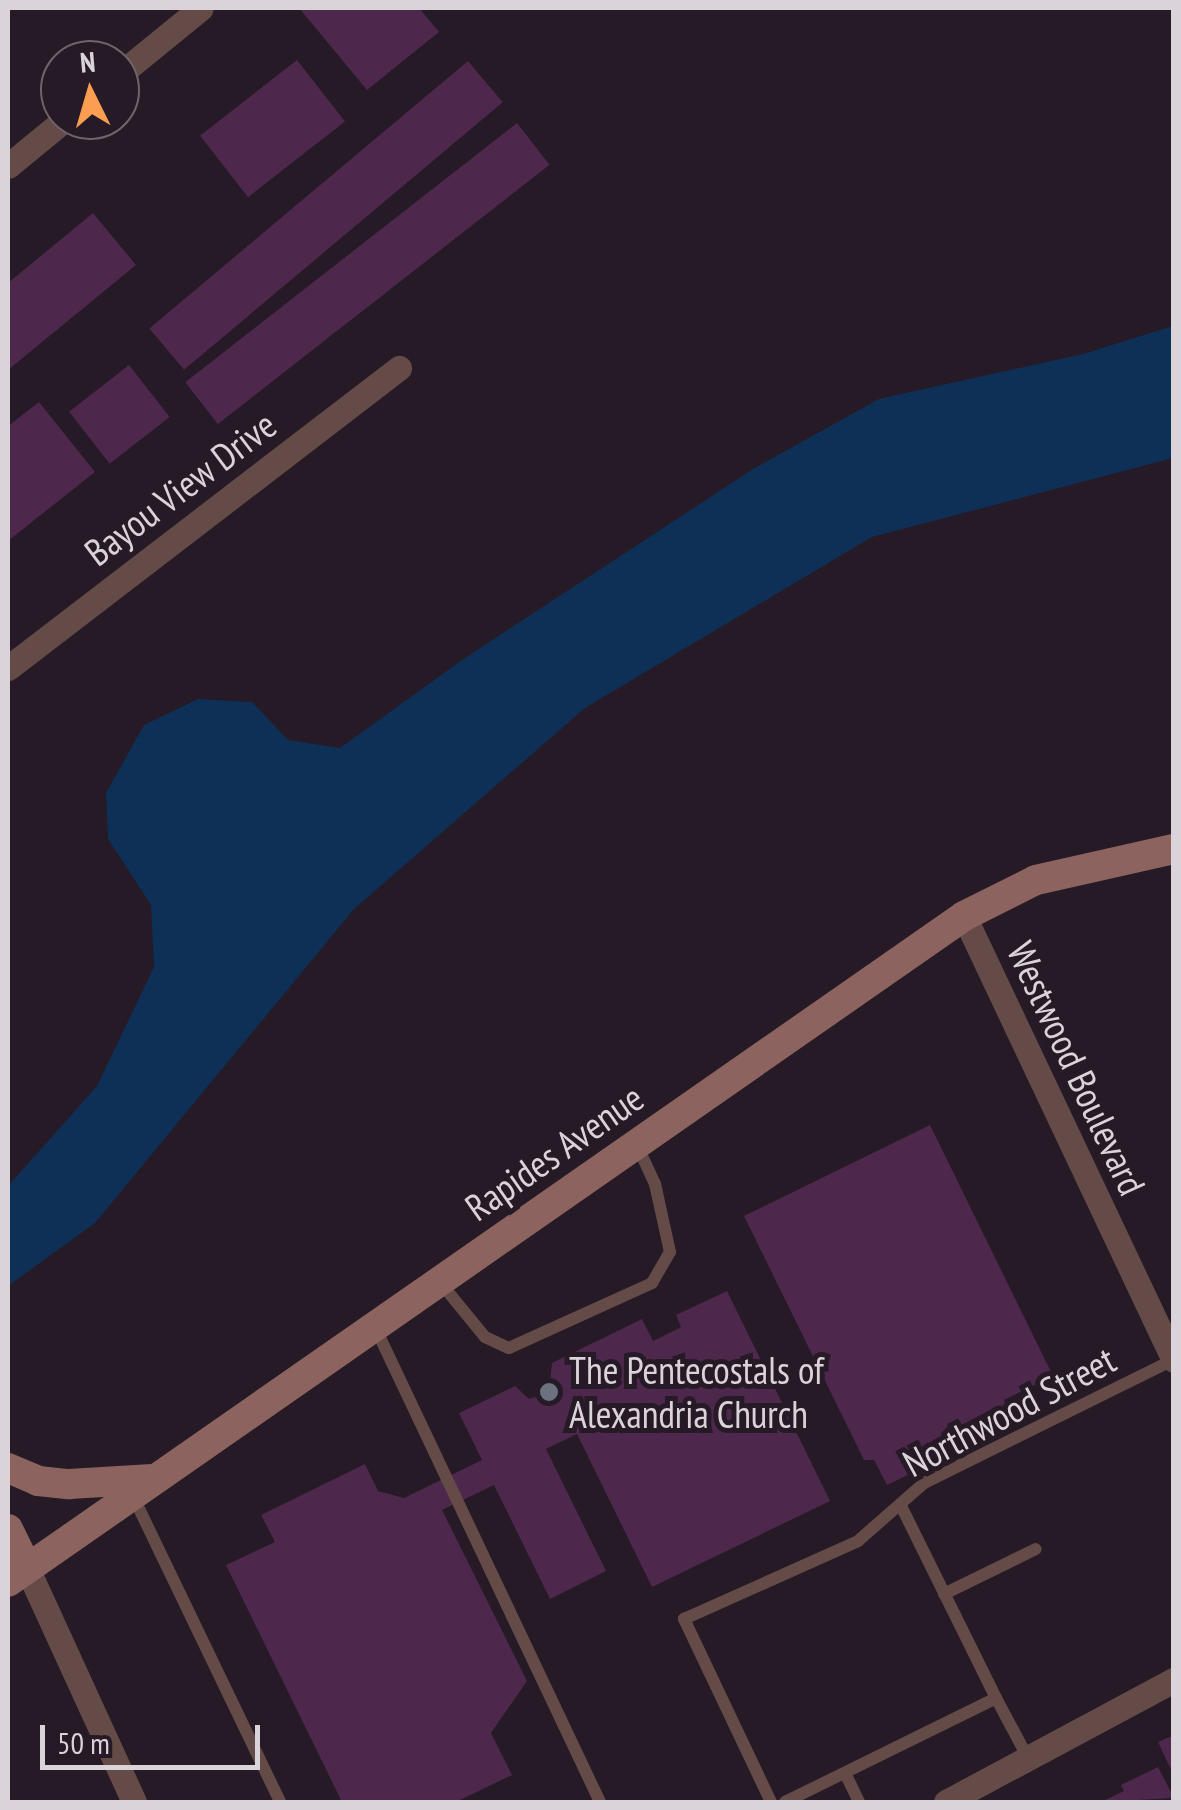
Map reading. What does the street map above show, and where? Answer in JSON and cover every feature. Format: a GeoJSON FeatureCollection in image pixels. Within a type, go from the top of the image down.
{"type":"FeatureCollection","features":[{"type":"Feature","properties":{"kind":"main road","name":"Rapides Avenue"},"geometry":{"type":"LineString","coordinates":[[17,1575],[964,916],[1036,880],[1174,849]]}},
{"type":"Feature","properties":{"kind":"main road"},"geometry":{"type":"LineString","coordinates":[[8,1468],[38,1481],[142,1486]]}},
{"type":"Feature","properties":{"kind":"main road"},"geometry":{"type":"LineString","coordinates":[[8,1528],[17,1575]]}},
{"type":"Feature","properties":{"kind":"street"},"geometry":{"type":"LineString","coordinates":[[140,58],[201,8]]}},
{"type":"Feature","properties":{"kind":"street"},"geometry":{"type":"LineString","coordinates":[[8,166],[40,140]]}},
{"type":"Feature","properties":{"kind":"street","name":"Bayou View Drive"},"geometry":{"type":"LineString","coordinates":[[8,668],[399,368]]}},
{"type":"Feature","properties":{"kind":"street","name":"Westwood Boulevard"},"geometry":{"type":"LineString","coordinates":[[964,916],[1173,1360]]}},
{"type":"Feature","properties":{"kind":"street"},"geometry":{"type":"LineString","coordinates":[[17,1575],[134,1802]]}},
{"type":"Feature","properties":{"kind":"street"},"geometry":{"type":"LineString","coordinates":[[955,1800],[1174,1680]]}},
{"type":"Feature","properties":{"kind":"lane"},"geometry":{"type":"LineString","coordinates":[[439,1280],[485,1336],[509,1348],[652,1282],[670,1252],[655,1184],[636,1144]]}},
{"type":"Feature","properties":{"kind":"lane"},"geometry":{"type":"LineString","coordinates":[[374,1324],[600,1802]]}},
{"type":"Feature","properties":{"kind":"lane","name":"Northwood Street"},"geometry":{"type":"LineString","coordinates":[[771,1802],[684,1618],[858,1540],[924,1483],[1173,1360]]}},
{"type":"Feature","properties":{"kind":"lane"},"geometry":{"type":"LineString","coordinates":[[142,1486],[280,1802]]}},
{"type":"Feature","properties":{"kind":"lane"},"geometry":{"type":"LineString","coordinates":[[900,1504],[1028,1758]]}},
{"type":"Feature","properties":{"kind":"lane"},"geometry":{"type":"LineString","coordinates":[[944,1594],[1036,1549]]}},
{"type":"Feature","properties":{"kind":"lane"},"geometry":{"type":"LineString","coordinates":[[784,1802],[996,1698]]}},
{"type":"Feature","properties":{"kind":"lane"},"geometry":{"type":"LineString","coordinates":[[845,1773],[859,1802]]}},
{"type":"Feature","properties":{"kind":"water"},"geometry":{"type":"Polygon","coordinates":[[[1173,326],[1173,458],[872,537],[585,708],[354,909],[95,1223],[8,1286],[8,1186],[97,1086],[154,967],[151,905],[108,839],[106,793],[144,725],[198,699],[252,702],[288,740],[340,748],[462,660],[753,469],[879,399],[1083,354],[1173,326]]]}},
{"type":"Feature","properties":{"kind":"building"},"geometry":{"type":"Polygon","coordinates":[[[299,8],[419,8],[439,32],[367,90],[299,8]]]}},
{"type":"Feature","properties":{"kind":"building"},"geometry":{"type":"Polygon","coordinates":[[[297,60],[345,121],[248,197],[200,136],[297,60]]]}},
{"type":"Feature","properties":{"kind":"building"},"geometry":{"type":"Polygon","coordinates":[[[468,61],[503,102],[184,370],[149,328],[468,61]]]}},
{"type":"Feature","properties":{"kind":"building"},"geometry":{"type":"Polygon","coordinates":[[[517,123],[550,165],[218,424],[185,382],[517,123]]]}},
{"type":"Feature","properties":{"kind":"building"},"geometry":{"type":"Polygon","coordinates":[[[93,213],[136,265],[8,370],[8,283],[93,213]]]}},
{"type":"Feature","properties":{"kind":"building"},"geometry":{"type":"Polygon","coordinates":[[[129,365],[170,417],[110,464],[69,412],[129,365]]]}},
{"type":"Feature","properties":{"kind":"building"},"geometry":{"type":"Polygon","coordinates":[[[39,402],[95,472],[8,541],[8,426],[39,402]]]}},
{"type":"Feature","properties":{"kind":"building"},"geometry":{"type":"Polygon","coordinates":[[[930,1125],[1053,1376],[1004,1400],[1015,1423],[887,1485],[874,1460],[864,1460],[744,1216],[930,1125]]]}},
{"type":"Feature","properties":{"kind":"building"},"geometry":{"type":"Polygon","coordinates":[[[727,1291],[830,1501],[652,1587],[577,1434],[546,1449],[606,1571],[550,1599],[494,1485],[442,1510],[527,1681],[491,1733],[512,1775],[456,1802],[342,1802],[226,1565],[275,1542],[261,1515],[365,1464],[378,1491],[404,1498],[482,1460],[459,1413],[515,1386],[529,1399],[549,1393],[552,1363],[642,1319],[653,1341],[681,1327],[676,1315],[727,1291]]]}},
{"type":"Feature","properties":{"kind":"building"},"geometry":{"type":"Polygon","coordinates":[[[1174,1735],[1174,1774],[1173,1774],[1158,1742],[1174,1735]]]}},
{"type":"Feature","properties":{"kind":"building"},"geometry":{"type":"Polygon","coordinates":[[[1158,1767],[1174,1798],[1101,1802],[1124,1791],[1121,1785],[1158,1767]]]}},
{"type":"Feature","properties":{"kind":"place","name":"The Pentecostals of Alexandria Church"},"geometry":{"type":"Point","coordinates":[549,1392]}}]}
